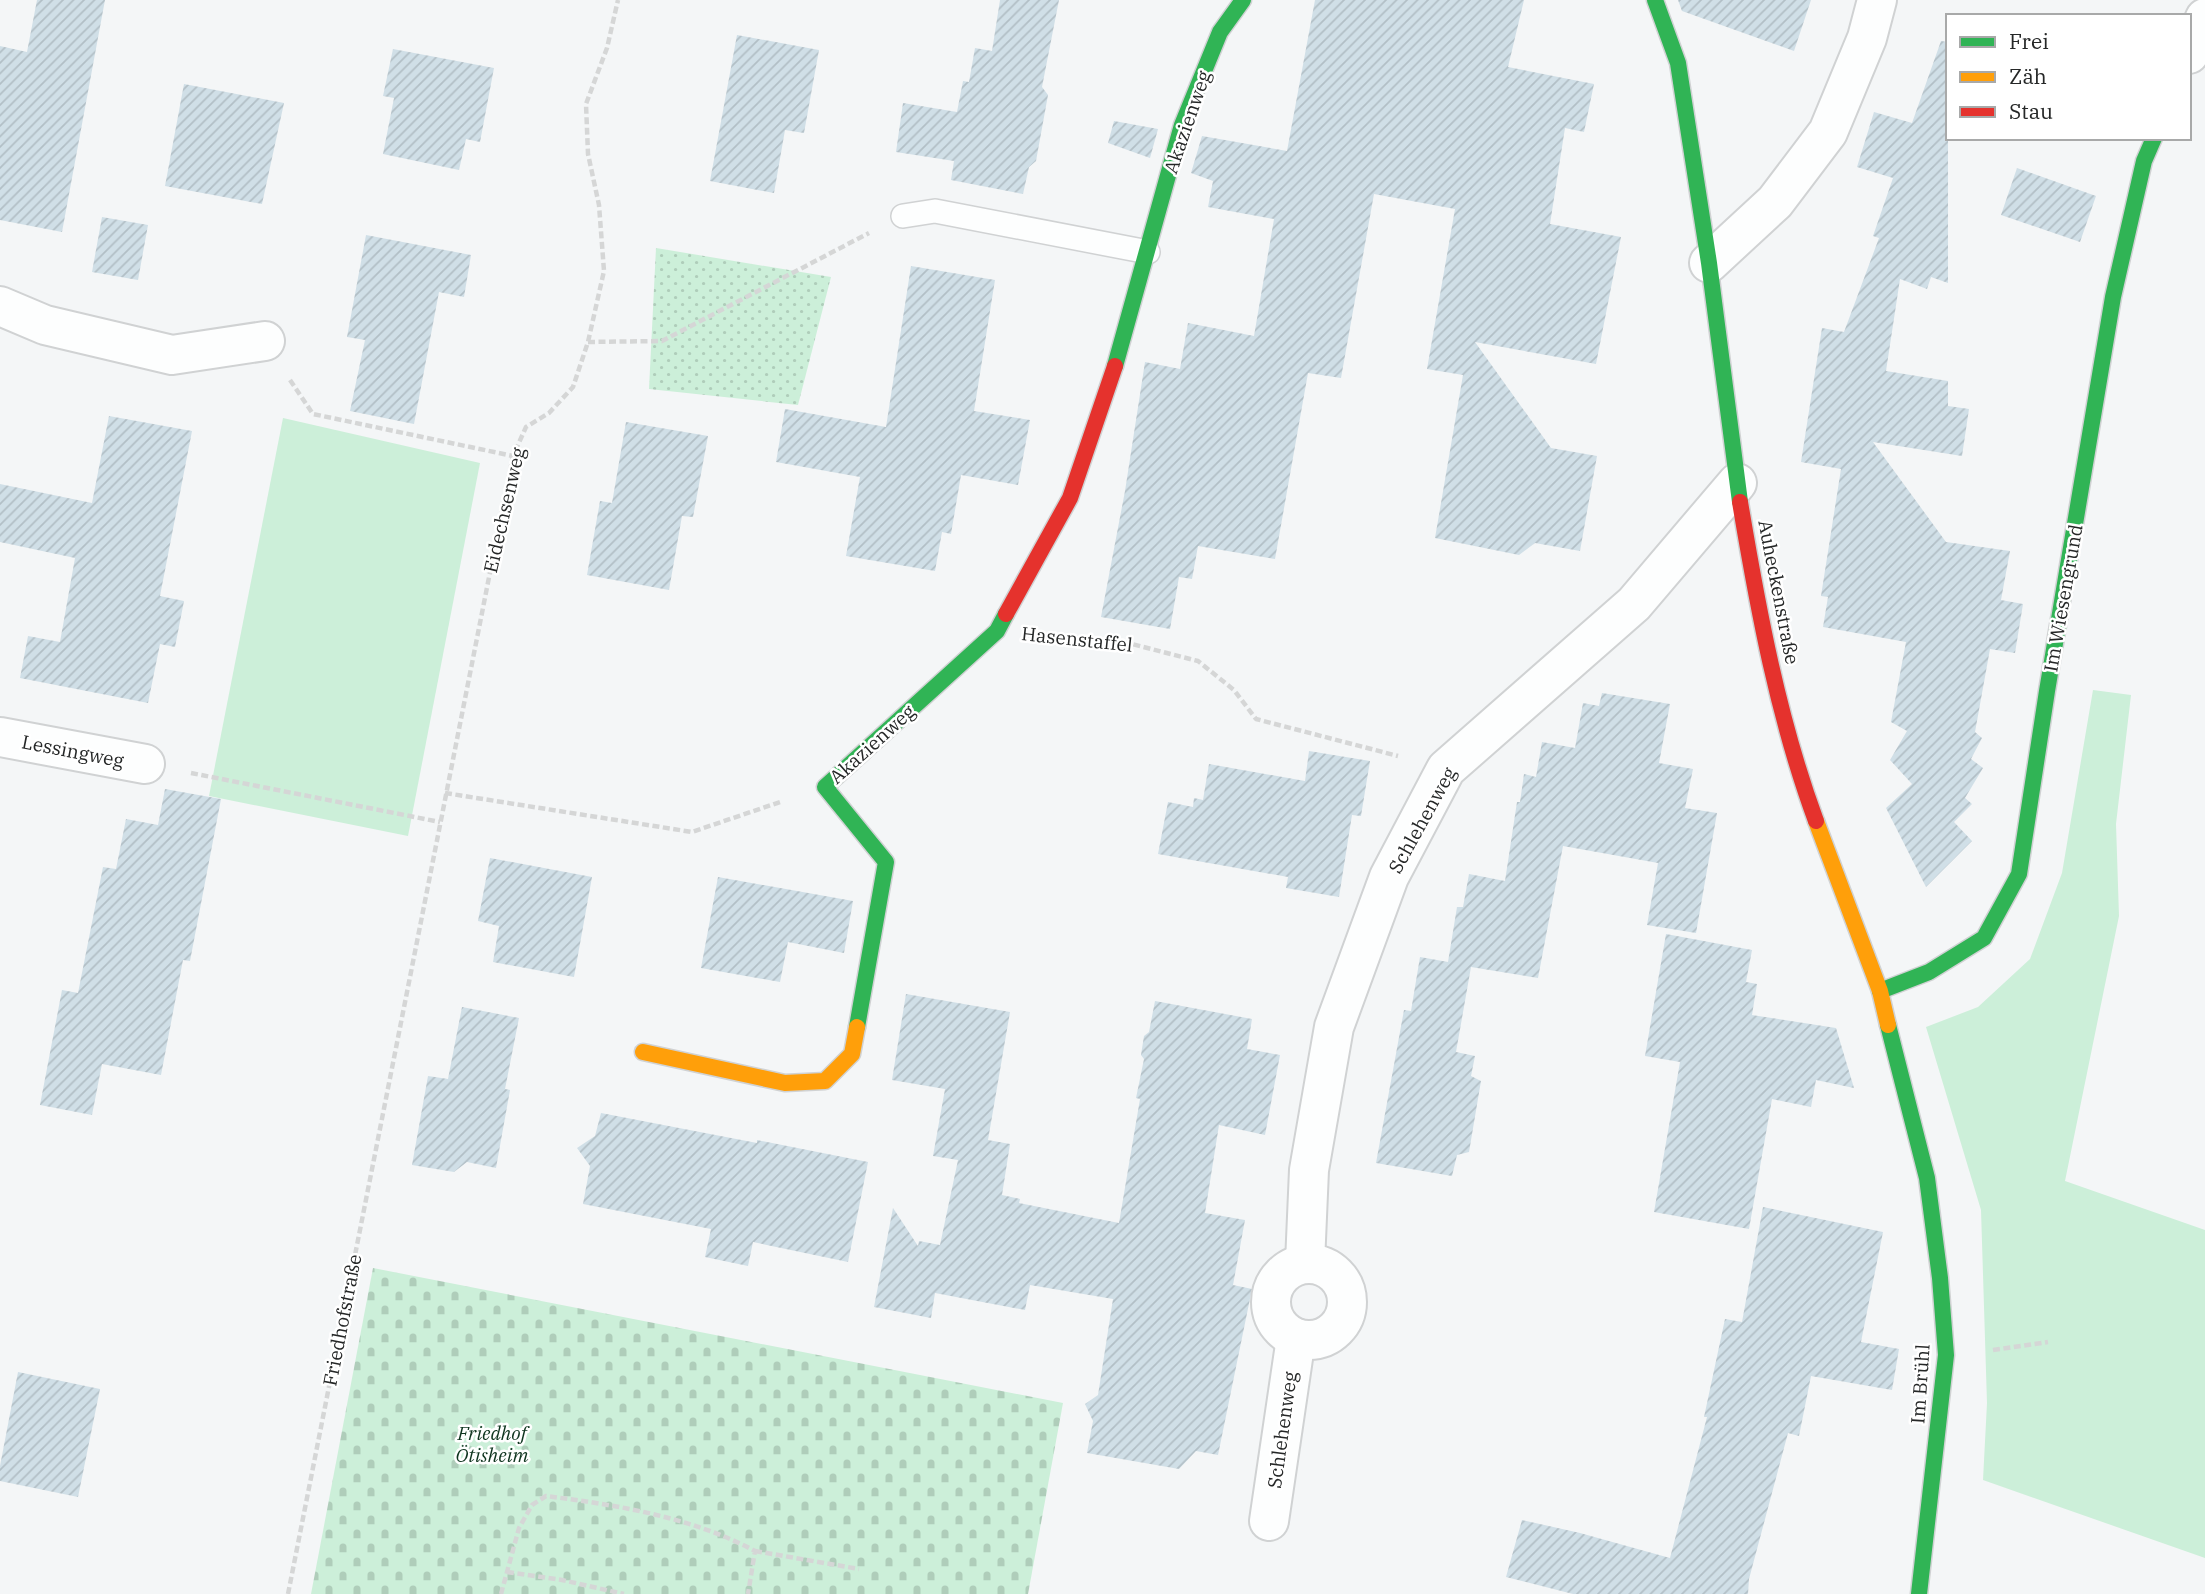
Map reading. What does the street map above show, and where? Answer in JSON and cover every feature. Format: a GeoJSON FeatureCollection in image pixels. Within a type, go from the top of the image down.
{"type":"FeatureCollection","features":[{"type":"Feature","properties":{"kind":"street","name":"Akazienweg"},"geometry":{"type":"LineString","coordinates":[[643,1052],[785,1083],[825,1081],[852,1054],[886,862],[825,787],[997,631],[1070,498],[1111,381],[1182,125],[1220,32],[1243,0]]}},
{"type":"Feature","properties":{"kind":"street","name":"Auheckenstraße"},"geometry":{"type":"LineString","coordinates":[[1654,0],[1678,63],[1709,263],[1737,483],[1759,611],[1800,778],[1880,991],[1927,1178]]}},
{"type":"Feature","properties":{"kind":"street"},"geometry":{"type":"LineString","coordinates":[[1709,263],[1775,202],[1828,132],[1867,38],[1877,0]]}},
{"type":"Feature","properties":{"kind":"street"},"geometry":{"type":"LineString","coordinates":[[2191,50],[2205,18]]}},
{"type":"Feature","properties":{"kind":"street","name":"Im Wiesengrund"},"geometry":{"type":"LineString","coordinates":[[1880,991],[1929,972],[1984,938],[2019,874],[2113,297],[2144,161],[2153,140]]}},
{"type":"Feature","properties":{"kind":"street"},"geometry":{"type":"LineString","coordinates":[[0,306],[45,325],[172,355],[265,341]]}},
{"type":"Feature","properties":{"kind":"street","name":"Schlehenweg"},"geometry":{"type":"LineString","coordinates":[[1305,1263],[1309,1170],[1334,1027],[1389,877],[1446,769],[1634,604],[1737,483]]}},
{"type":"Feature","properties":{"kind":"street","name":"Lessingweg"},"geometry":{"type":"LineString","coordinates":[[0,737],[145,764]]}},
{"type":"Feature","properties":{"kind":"street","name":"Im Brühl"},"geometry":{"type":"LineString","coordinates":[[1919,1594],[1946,1355],[1940,1278],[1927,1178]]}},
{"type":"Feature","properties":{"kind":"street"},"geometry":{"type":"LineString","coordinates":[[1305,1263],[1323,1265],[1337,1275],[1346,1290],[1348,1307],[1342,1323],[1329,1335],[1313,1340],[1296,1338],[1282,1329],[1272,1314],[1271,1297],[1277,1280],[1290,1269],[1305,1263]]}},
{"type":"Feature","properties":{"kind":"street","name":"Schlehenweg"},"geometry":{"type":"LineString","coordinates":[[1269,1521],[1296,1338]]}},
{"type":"Feature","properties":{"kind":"lane"},"geometry":{"type":"LineString","coordinates":[[903,216],[935,211],[1148,252]]}},
{"type":"Feature","properties":{"kind":"path","name":"Eidechsenweg"},"geometry":{"type":"LineString","coordinates":[[395,1046],[513,456],[526,427],[549,413],[573,387],[588,342],[604,271],[599,205],[588,154],[586,104],[607,48],[618,0]]}},
{"type":"Feature","properties":{"kind":"path"},"geometry":{"type":"LineString","coordinates":[[588,342],[662,341],[903,216]]}},
{"type":"Feature","properties":{"kind":"path"},"geometry":{"type":"LineString","coordinates":[[265,341],[313,414],[513,456]]}},
{"type":"Feature","properties":{"kind":"path","name":"Hasenstaffel"},"geometry":{"type":"LineString","coordinates":[[997,631],[1124,642],[1198,661],[1234,691],[1256,719],[1446,769]]}},
{"type":"Feature","properties":{"kind":"path"},"geometry":{"type":"LineString","coordinates":[[145,764],[440,822]]}},
{"type":"Feature","properties":{"kind":"path"},"geometry":{"type":"LineString","coordinates":[[445,793],[692,832],[825,787]]}},
{"type":"Feature","properties":{"kind":"path","name":"Friedhofstraße"},"geometry":{"type":"LineString","coordinates":[[288,1594],[395,1046]]}},
{"type":"Feature","properties":{"kind":"path"},"geometry":{"type":"LineString","coordinates":[[501,1594],[519,1528],[532,1505],[545,1496],[638,1510],[724,1535],[755,1551],[859,1569]]}},
{"type":"Feature","properties":{"kind":"path"},"geometry":{"type":"LineString","coordinates":[[748,1594],[755,1551]]}},
{"type":"Feature","properties":{"kind":"path"},"geometry":{"type":"LineString","coordinates":[[507,1572],[562,1580],[624,1594]]}},
{"type":"Feature","properties":{"kind":"green space"},"geometry":{"type":"Polygon","coordinates":[[[656,248],[831,277],[798,405],[649,389],[656,248]]]}},
{"type":"Feature","properties":{"kind":"green space"},"geometry":{"type":"Polygon","coordinates":[[[283,418],[480,463],[408,836],[209,796],[283,418]]]}},
{"type":"Feature","properties":{"kind":"green space"},"geometry":{"type":"Polygon","coordinates":[[[2093,690],[2131,695],[2116,824],[2119,916],[2065,1181],[2205,1230],[2205,1558],[1983,1480],[1987,1403],[1981,1210],[1926,1027],[1978,1007],[2030,959],[2062,873],[2093,690]]]}},
{"type":"Feature","properties":{"kind":"green space","name":"Friedhof Ötisheim"},"geometry":{"type":"Polygon","coordinates":[[[373,1268],[1063,1403],[1028,1594],[311,1594],[373,1268]]]}},
{"type":"Feature","properties":{"kind":"building"},"geometry":{"type":"Polygon","coordinates":[[[37,0],[105,0],[62,232],[0,220],[0,46],[27,52],[37,0]]]}},
{"type":"Feature","properties":{"kind":"building"},"geometry":{"type":"Polygon","coordinates":[[[1000,0],[1059,0],[1042,87],[1048,95],[1036,161],[1029,167],[1023,194],[951,180],[954,161],[896,152],[903,103],[957,112],[963,81],[969,82],[975,48],[992,51],[1000,0]]]}},
{"type":"Feature","properties":{"kind":"building"},"geometry":{"type":"Polygon","coordinates":[[[1315,0],[1524,0],[1508,67],[1594,84],[1584,132],[1565,128],[1550,224],[1621,237],[1596,364],[1475,342],[1551,448],[1597,456],[1580,551],[1535,543],[1519,555],[1435,538],[1463,375],[1427,369],[1455,209],[1374,194],[1341,378],[1308,373],[1275,559],[1198,546],[1192,579],[1179,577],[1170,629],[1101,617],[1125,491],[1145,362],[1180,369],[1188,323],[1254,336],[1274,219],[1208,207],[1213,181],[1191,173],[1202,136],[1287,151],[1315,0]]]}},
{"type":"Feature","properties":{"kind":"building"},"geometry":{"type":"Polygon","coordinates":[[[1678,0],[1811,0],[1794,51],[1682,11],[1678,0]]]}},
{"type":"Feature","properties":{"kind":"building"},"geometry":{"type":"Polygon","coordinates":[[[737,35],[819,50],[804,133],[785,130],[774,193],[710,181],[737,35]]]}},
{"type":"Feature","properties":{"kind":"building"},"geometry":{"type":"Polygon","coordinates":[[[1941,41],[1946,42],[1948,283],[1931,277],[1927,289],[1900,279],[1886,371],[1948,381],[1948,406],[1969,409],[1962,456],[1873,442],[1946,542],[2010,551],[2001,600],[2023,604],[2015,653],[1990,649],[1975,732],[1982,738],[1971,759],[1983,768],[1965,798],[1972,804],[1954,822],[1972,841],[1926,887],[1886,808],[1912,784],[1890,760],[1907,731],[1891,722],[1906,642],[1823,627],[1828,597],[1821,596],[1841,469],[1801,462],[1822,328],[1844,332],[1879,238],[1873,236],[1893,178],[1857,167],[1874,112],[1912,123],[1941,41]]]}},
{"type":"Feature","properties":{"kind":"building"},"geometry":{"type":"Polygon","coordinates":[[[393,49],[494,68],[480,142],[466,139],[459,170],[383,154],[394,98],[383,96],[393,49]]]}},
{"type":"Feature","properties":{"kind":"building"},"geometry":{"type":"Polygon","coordinates":[[[184,84],[284,103],[262,204],[165,186],[184,84]]]}},
{"type":"Feature","properties":{"kind":"building"},"geometry":{"type":"Polygon","coordinates":[[[1114,121],[1158,129],[1150,158],[1108,143],[1114,121]]]}},
{"type":"Feature","properties":{"kind":"building"},"geometry":{"type":"Polygon","coordinates":[[[2017,168],[2096,196],[2080,242],[2001,215],[2017,168]]]}},
{"type":"Feature","properties":{"kind":"building"},"geometry":{"type":"Polygon","coordinates":[[[102,217],[148,225],[138,280],[92,272],[102,217]]]}},
{"type":"Feature","properties":{"kind":"building"},"geometry":{"type":"Polygon","coordinates":[[[366,235],[471,255],[464,297],[439,292],[414,424],[350,411],[365,340],[347,337],[366,235]]]}},
{"type":"Feature","properties":{"kind":"building"},"geometry":{"type":"Polygon","coordinates":[[[911,266],[995,280],[974,411],[1030,420],[1018,485],[961,475],[951,534],[942,532],[935,571],[846,556],[860,477],[776,462],[785,409],[886,427],[911,266]]]}},
{"type":"Feature","properties":{"kind":"building"},"geometry":{"type":"Polygon","coordinates":[[[109,416],[192,431],[160,596],[184,601],[175,647],[160,644],[148,703],[20,678],[28,636],[60,642],[75,558],[0,542],[0,484],[92,503],[109,416]]]}},
{"type":"Feature","properties":{"kind":"building"},"geometry":{"type":"Polygon","coordinates":[[[626,422],[708,436],[693,517],[682,516],[669,590],[587,575],[600,501],[612,503],[626,422]]]}},
{"type":"Feature","properties":{"kind":"building"},"geometry":{"type":"Polygon","coordinates":[[[1602,693],[1670,704],[1659,763],[1693,769],[1685,808],[1717,813],[1696,933],[1647,925],[1658,863],[1563,846],[1538,978],[1471,967],[1456,1052],[1475,1056],[1471,1076],[1481,1081],[1469,1152],[1457,1155],[1452,1176],[1376,1163],[1404,1010],[1411,1011],[1420,957],[1448,962],[1457,907],[1463,907],[1469,874],[1505,881],[1524,774],[1536,777],[1542,742],[1575,748],[1583,703],[1599,706],[1602,693]]]}},
{"type":"Feature","properties":{"kind":"building"},"geometry":{"type":"Polygon","coordinates":[[[1309,751],[1370,761],[1361,816],[1352,815],[1339,897],[1286,888],[1288,877],[1158,854],[1168,802],[1193,807],[1194,798],[1203,800],[1209,764],[1305,781],[1309,751]]]}},
{"type":"Feature","properties":{"kind":"building"},"geometry":{"type":"Polygon","coordinates":[[[165,789],[221,799],[190,961],[183,960],[161,1075],[102,1064],[92,1115],[40,1105],[62,990],[78,993],[103,867],[116,869],[126,819],[158,825],[165,789]]]}},
{"type":"Feature","properties":{"kind":"building"},"geometry":{"type":"Polygon","coordinates":[[[490,858],[592,877],[574,977],[493,962],[499,926],[478,921],[490,858]]]}},
{"type":"Feature","properties":{"kind":"building"},"geometry":{"type":"Polygon","coordinates":[[[718,877],[853,901],[844,953],[788,942],[780,982],[701,968],[718,877]]]}},
{"type":"Feature","properties":{"kind":"building"},"geometry":{"type":"Polygon","coordinates":[[[1666,934],[1752,950],[1746,982],[1757,984],[1752,1015],[1836,1028],[1854,1088],[1816,1080],[1811,1107],[1772,1099],[1749,1229],[1654,1212],[1680,1062],[1645,1056],[1666,934]]]}},
{"type":"Feature","properties":{"kind":"building"},"geometry":{"type":"Polygon","coordinates":[[[906,994],[1010,1012],[988,1140],[1010,1144],[1002,1195],[1020,1199],[1019,1203],[1119,1223],[1140,1099],[1136,1098],[1144,1059],[1141,1055],[1144,1036],[1149,1032],[1155,1001],[1252,1019],[1247,1049],[1280,1055],[1265,1135],[1219,1125],[1205,1213],[1245,1220],[1233,1285],[1252,1289],[1218,1455],[1196,1451],[1179,1469],[1087,1453],[1093,1421],[1085,1404],[1098,1395],[1113,1299],[1030,1285],[1025,1310],[935,1293],[931,1318],[874,1307],[893,1208],[918,1246],[919,1241],[940,1245],[958,1160],[933,1156],[945,1089],[892,1080],[906,994]]]}},
{"type":"Feature","properties":{"kind":"building"},"geometry":{"type":"Polygon","coordinates":[[[462,1007],[519,1018],[505,1089],[510,1090],[496,1168],[467,1162],[454,1172],[412,1165],[428,1076],[448,1079],[462,1007]]]}},
{"type":"Feature","properties":{"kind":"building"},"geometry":{"type":"Polygon","coordinates":[[[601,1113],[868,1162],[848,1262],[753,1242],[748,1266],[705,1257],[711,1229],[583,1204],[590,1166],[577,1148],[595,1136],[601,1113]]]}},
{"type":"Feature","properties":{"kind":"building"},"geometry":{"type":"Polygon","coordinates":[[[1763,1207],[1883,1232],[1861,1342],[1899,1349],[1892,1390],[1811,1376],[1799,1436],[1788,1433],[1749,1579],[1748,1594],[1573,1594],[1506,1577],[1522,1520],[1670,1558],[1707,1417],[1704,1417],[1725,1319],[1742,1322],[1763,1207]]]}},
{"type":"Feature","properties":{"kind":"building"},"geometry":{"type":"Polygon","coordinates":[[[18,1372],[100,1389],[78,1497],[0,1481],[0,1466],[18,1372]]]}},
{"type":"Feature","properties":{"kind":"traffic: fast"},"geometry":{"type":"LineString","coordinates":[[1115,366],[1182,125],[1220,32],[1243,0]]}},
{"type":"Feature","properties":{"kind":"traffic: fast"},"geometry":{"type":"LineString","coordinates":[[1655,0],[1678,63],[1709,263],[1740,502]]}},
{"type":"Feature","properties":{"kind":"traffic: fast"},"geometry":{"type":"LineString","coordinates":[[1880,991],[1929,972],[1984,938],[2019,874],[2113,297],[2144,161],[2153,140]]}},
{"type":"Feature","properties":{"kind":"traffic: fast"},"geometry":{"type":"LineString","coordinates":[[857,1027],[886,862],[825,787],[997,631],[1006,614]]}},
{"type":"Feature","properties":{"kind":"traffic: fast"},"geometry":{"type":"LineString","coordinates":[[1888,1025],[1927,1178],[1940,1278],[1946,1355],[1919,1594]]}},
{"type":"Feature","properties":{"kind":"traffic: slow"},"geometry":{"type":"LineString","coordinates":[[1816,821],[1880,991],[1888,1025]]}},
{"type":"Feature","properties":{"kind":"traffic: slow"},"geometry":{"type":"LineString","coordinates":[[643,1052],[785,1083],[825,1081],[852,1054],[857,1027]]}},
{"type":"Feature","properties":{"kind":"traffic: jam"},"geometry":{"type":"LineString","coordinates":[[1006,614],[1070,498],[1115,366]]}},
{"type":"Feature","properties":{"kind":"traffic: jam"},"geometry":{"type":"LineString","coordinates":[[1740,502],[1780,703],[1816,821]]}}]}
